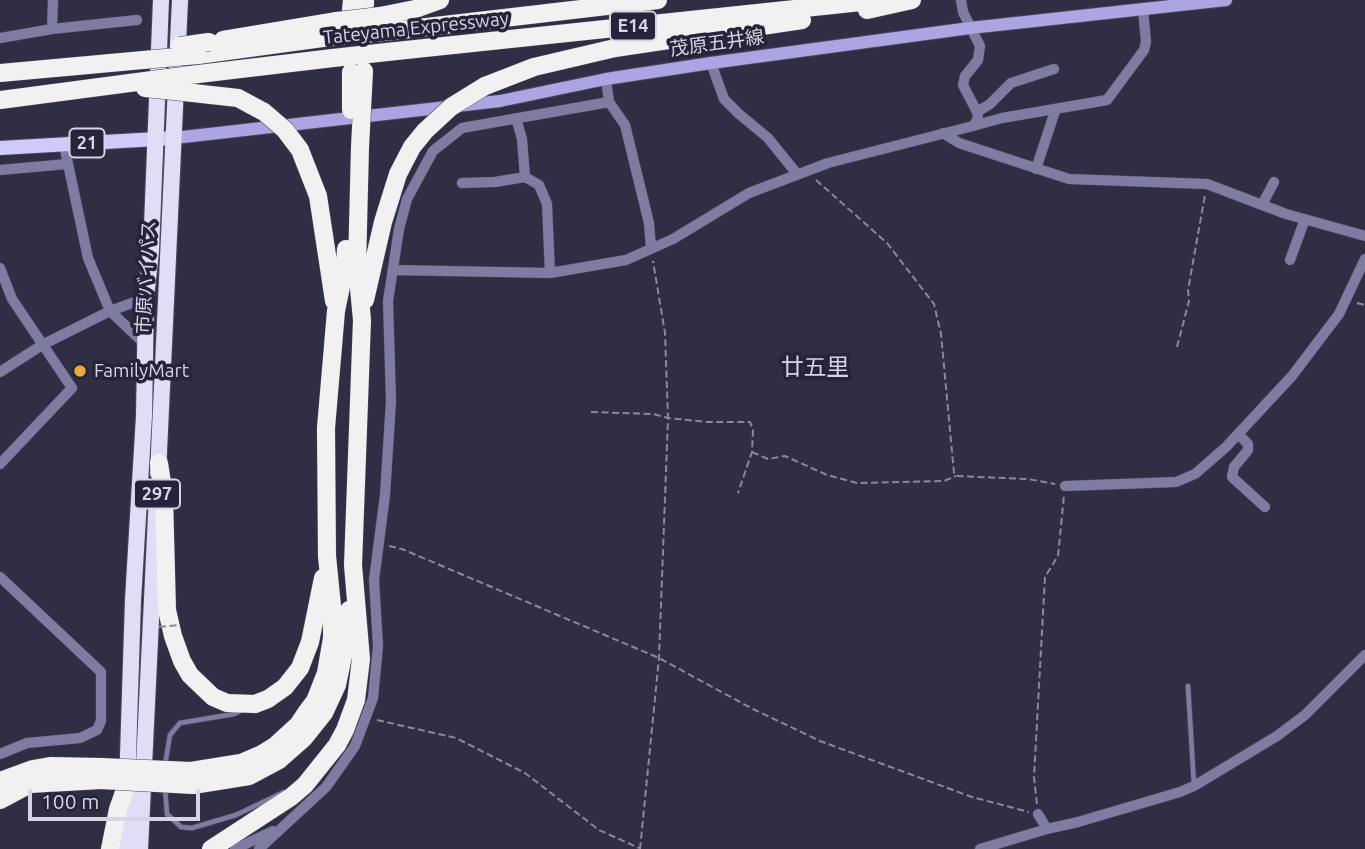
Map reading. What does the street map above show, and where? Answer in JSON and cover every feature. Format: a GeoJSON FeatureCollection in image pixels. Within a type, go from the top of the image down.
{"type":"FeatureCollection","features":[{"type":"Feature","properties":{"kind":"highway","name":"市原バイパス"},"geometry":{"type":"LineString","coordinates":[[125,849],[144,416],[146,298],[151,251],[161,0]]}},
{"type":"Feature","properties":{"kind":"highway","name":"市原バイパス"},"geometry":{"type":"LineString","coordinates":[[140,849],[180,0]]}},
{"type":"Feature","properties":{"kind":"highway"},"geometry":{"type":"LineString","coordinates":[[382,24],[440,0]]}},
{"type":"Feature","properties":{"kind":"highway","name":"Tateyama Expressway"},"geometry":{"type":"LineString","coordinates":[[0,73],[87,65],[203,48],[350,12],[382,24],[657,0]]}},
{"type":"Feature","properties":{"kind":"highway","name":"Tateyama Expressway"},"geometry":{"type":"LineString","coordinates":[[0,100],[130,82],[192,84],[333,58],[880,0]]}},
{"type":"Feature","properties":{"kind":"highway"},"geometry":{"type":"LineString","coordinates":[[0,780],[18,772],[50,766],[101,774],[240,778],[265,768],[291,750],[317,724],[331,700],[342,666],[347,637],[353,565],[362,320],[370,275],[394,187],[412,147],[451,107],[485,86],[534,67],[615,47],[888,7],[912,0]]}},
{"type":"Feature","properties":{"kind":"highway"},"geometry":{"type":"LineString","coordinates":[[192,778],[262,754],[298,725],[315,701],[326,673],[332,638],[332,606],[327,556],[326,428],[336,311],[345,268],[358,71]]}},
{"type":"Feature","properties":{"kind":"highway"},"geometry":{"type":"LineString","coordinates":[[192,84],[238,98],[264,113],[285,130],[300,150],[318,196],[336,311]]}},
{"type":"Feature","properties":{"kind":"highway"},"geometry":{"type":"LineString","coordinates":[[355,146],[356,267],[362,320]]}},
{"type":"Feature","properties":{"kind":"highway"},"geometry":{"type":"LineString","coordinates":[[159,463],[164,496],[167,610],[173,636],[190,674],[213,696],[227,703],[256,704],[279,692],[300,668],[310,642],[327,556]]}},
{"type":"Feature","properties":{"kind":"highway"},"geometry":{"type":"LineString","coordinates":[[211,849],[304,785],[337,745],[348,723],[356,700],[361,659],[353,565]]}},
{"type":"Feature","properties":{"kind":"highway"},"geometry":{"type":"LineString","coordinates":[[0,800],[30,784],[101,774]]}},
{"type":"Feature","properties":{"kind":"highway"},"geometry":{"type":"LineString","coordinates":[[110,849],[118,808],[126,787]]}},
{"type":"Feature","properties":{"kind":"main road","name":"茂原五井線"},"geometry":{"type":"LineString","coordinates":[[174,138],[500,101],[606,79],[711,63],[970,28],[1226,0]]}},
{"type":"Feature","properties":{"kind":"main road","name":"21"},"geometry":{"type":"LineString","coordinates":[[0,148],[174,138]]}},
{"type":"Feature","properties":{"kind":"street"},"geometry":{"type":"LineString","coordinates":[[52,29],[53,0]]}},
{"type":"Feature","properties":{"kind":"street"},"geometry":{"type":"LineString","coordinates":[[961,0],[963,12],[977,39],[980,52],[978,60],[965,76],[963,85],[977,113],[978,118],[973,125]]}},
{"type":"Feature","properties":{"kind":"street"},"geometry":{"type":"LineString","coordinates":[[393,270],[550,273],[626,260],[674,239],[749,193],[850,156],[1002,118],[1107,100],[1144,50],[1146,42],[1143,9]]}},
{"type":"Feature","properties":{"kind":"street"},"geometry":{"type":"LineString","coordinates":[[0,38],[52,29],[137,20]]}},
{"type":"Feature","properties":{"kind":"street"},"geometry":{"type":"LineString","coordinates":[[711,63],[724,99],[802,173]]}},
{"type":"Feature","properties":{"kind":"street"},"geometry":{"type":"LineString","coordinates":[[977,113],[1011,83],[1054,69]]}},
{"type":"Feature","properties":{"kind":"street"},"geometry":{"type":"LineString","coordinates":[[606,79],[609,102],[625,125],[649,223],[651,248]]}},
{"type":"Feature","properties":{"kind":"street"},"geometry":{"type":"LineString","coordinates":[[259,849],[326,787],[355,746],[373,698],[378,646],[374,580],[385,495],[390,414],[388,301],[399,229],[407,199],[433,151],[462,128],[609,102]]}},
{"type":"Feature","properties":{"kind":"street"},"geometry":{"type":"LineString","coordinates":[[1036,169],[1055,111]]}},
{"type":"Feature","properties":{"kind":"street"},"geometry":{"type":"LineString","coordinates":[[516,118],[522,139],[525,177]]}},
{"type":"Feature","properties":{"kind":"street"},"geometry":{"type":"LineString","coordinates":[[943,134],[959,143],[1069,179],[1207,184],[1262,205],[1365,236]]}},
{"type":"Feature","properties":{"kind":"street"},"geometry":{"type":"LineString","coordinates":[[64,145],[88,258],[110,311],[146,344]]}},
{"type":"Feature","properties":{"kind":"street"},"geometry":{"type":"LineString","coordinates":[[3,173],[66,164]]}},
{"type":"Feature","properties":{"kind":"street"},"geometry":{"type":"LineString","coordinates":[[462,183],[495,183],[525,177],[539,185],[547,204],[550,273]]}},
{"type":"Feature","properties":{"kind":"street"},"geometry":{"type":"LineString","coordinates":[[1262,205],[1274,182]]}},
{"type":"Feature","properties":{"kind":"street"},"geometry":{"type":"LineString","coordinates":[[1290,260],[1305,219]]}},
{"type":"Feature","properties":{"kind":"street"},"geometry":{"type":"LineString","coordinates":[[1065,486],[1176,482],[1195,474],[1238,434],[1285,384],[1332,326],[1365,259]]}},
{"type":"Feature","properties":{"kind":"street"},"geometry":{"type":"LineString","coordinates":[[0,268],[12,299],[72,388],[0,464]]}},
{"type":"Feature","properties":{"kind":"street"},"geometry":{"type":"LineString","coordinates":[[0,372],[43,345],[110,311],[146,298]]}},
{"type":"Feature","properties":{"kind":"street"},"geometry":{"type":"LineString","coordinates":[[1238,434],[1248,444],[1248,450],[1234,467],[1232,477],[1265,507]]}},
{"type":"Feature","properties":{"kind":"street"},"geometry":{"type":"LineString","coordinates":[[0,578],[102,672],[101,721],[97,730],[80,738],[27,743],[0,754]]}},
{"type":"Feature","properties":{"kind":"street"},"geometry":{"type":"LineString","coordinates":[[980,849],[1194,786],[1277,736],[1305,715],[1365,655]]}},
{"type":"Feature","properties":{"kind":"street"},"geometry":{"type":"LineString","coordinates":[[1038,814],[1047,829]]}},
{"type":"Feature","properties":{"kind":"street"},"geometry":{"type":"LineString","coordinates":[[235,849],[280,828]]}},
{"type":"Feature","properties":{"kind":"lane"},"geometry":{"type":"LineString","coordinates":[[1188,686],[1194,786]]}},
{"type":"Feature","properties":{"kind":"lane"},"geometry":{"type":"LineString","coordinates":[[256,704],[234,714],[188,720],[175,728],[167,744],[164,799],[167,814],[181,827],[192,828],[236,815],[304,785]]}},
{"type":"Feature","properties":{"kind":"path"},"geometry":{"type":"LineString","coordinates":[[802,173],[887,243],[934,304],[941,334],[956,476]]}},
{"type":"Feature","properties":{"kind":"path"},"geometry":{"type":"LineString","coordinates":[[1177,348],[1189,301],[1188,290],[1207,184]]}},
{"type":"Feature","properties":{"kind":"path"},"geometry":{"type":"LineString","coordinates":[[366,717],[456,738],[525,774],[599,830],[640,849],[659,659],[668,418],[665,333],[651,248]]}},
{"type":"Feature","properties":{"kind":"path"},"geometry":{"type":"LineString","coordinates":[[591,412],[750,422],[753,430],[752,452],[738,493]]}},
{"type":"Feature","properties":{"kind":"path"},"geometry":{"type":"LineString","coordinates":[[378,543],[402,549],[659,659],[820,741],[972,797],[1038,814],[1034,777],[1045,577],[1058,556],[1065,486],[1028,479],[956,476],[944,481],[857,483],[827,475],[785,456],[768,459],[752,452]]}},
{"type":"Feature","properties":{"kind":"path"},"geometry":{"type":"LineString","coordinates":[[159,627],[179,625]]}},
{"type":"Feature","properties":{"kind":"place","name":"FamilyMart"},"geometry":{"type":"Point","coordinates":[80,371]}},
{"type":"Feature","properties":{"kind":"district","name":"廿五里"},"geometry":{"type":"Point","coordinates":[815,367]}}]}
